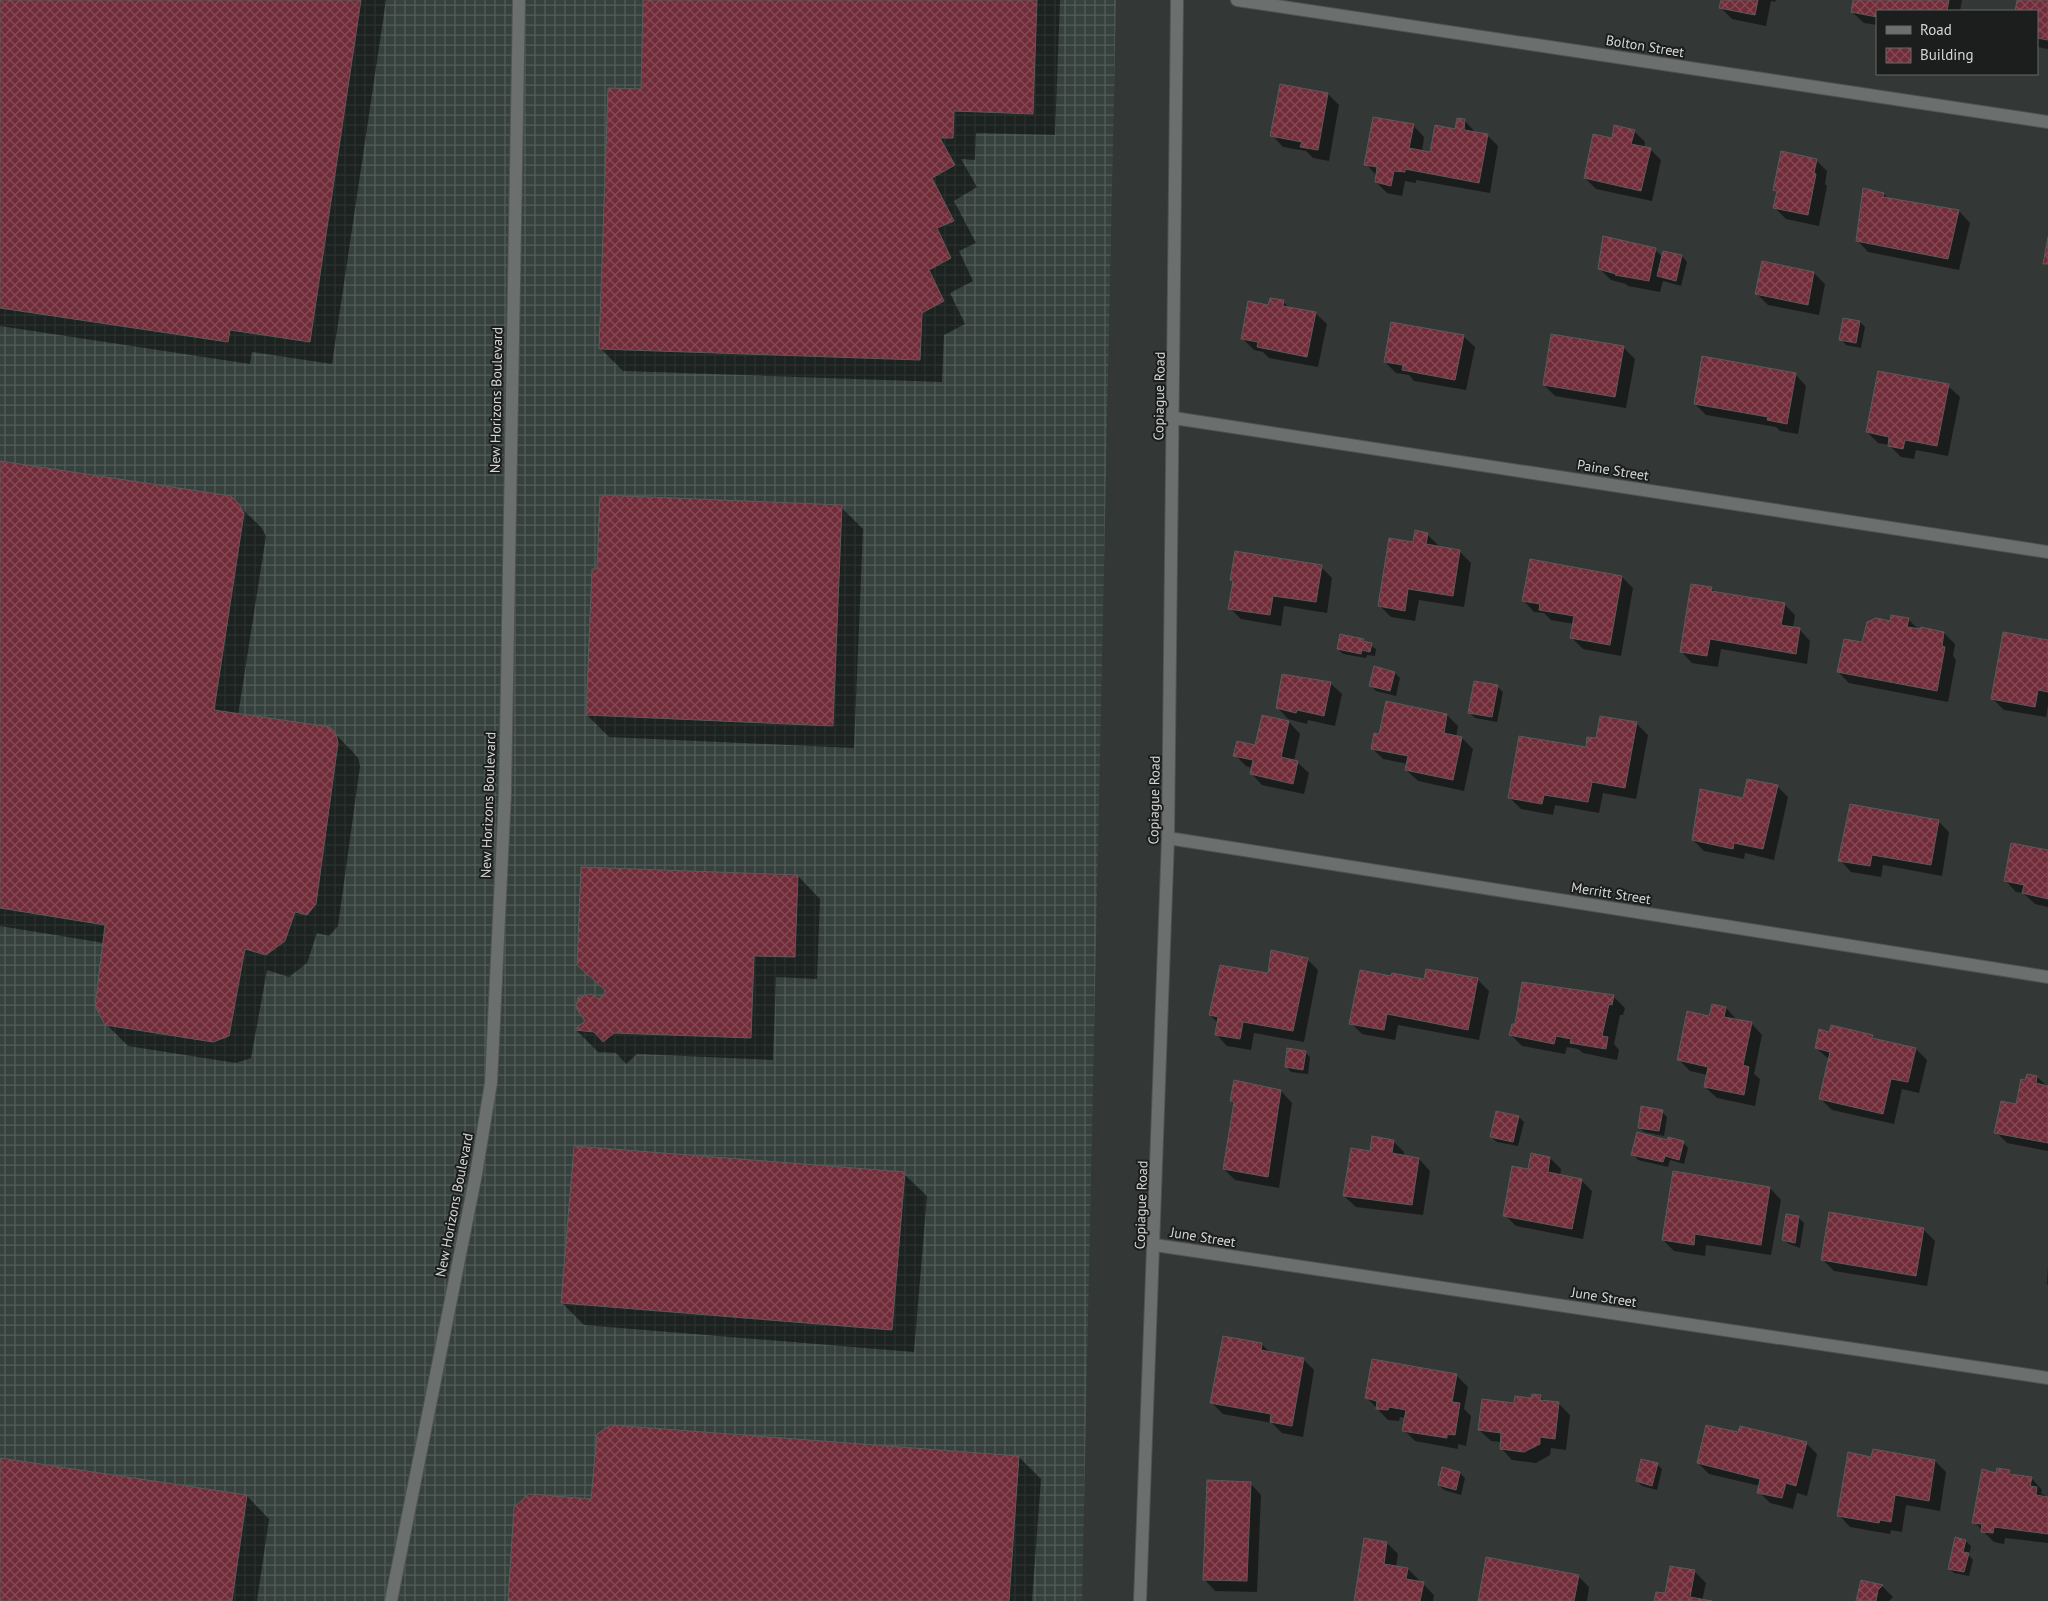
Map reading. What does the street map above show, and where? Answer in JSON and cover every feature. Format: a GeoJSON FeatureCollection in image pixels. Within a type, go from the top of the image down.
{"type":"FeatureCollection","features":[{"type":"Feature","properties":{"kind":"street","name":"New Horizons Boulevard"},"geometry":{"type":"LineString","coordinates":[[391,1601],[474,1183],[491,1083],[505,794],[519,0]]}},
{"type":"Feature","properties":{"kind":"street","name":"Copiague Road"},"geometry":{"type":"LineString","coordinates":[[1140,1601],[1155,1245],[1168,838],[1177,0]]}},
{"type":"Feature","properties":{"kind":"street","name":"Bolton Street"},"geometry":{"type":"LineString","coordinates":[[1237,0],[2048,122]]}},
{"type":"Feature","properties":{"kind":"street","name":"Paine Street"},"geometry":{"type":"LineString","coordinates":[[1174,418],[2048,552]]}},
{"type":"Feature","properties":{"kind":"street","name":"Merritt Street"},"geometry":{"type":"LineString","coordinates":[[1168,838],[2048,978]]}},
{"type":"Feature","properties":{"kind":"street","name":"June Street"},"geometry":{"type":"LineString","coordinates":[[1155,1245],[2048,1378]]}},
{"type":"Feature","properties":{"kind":"shaded area"},"geometry":{"type":"Polygon","coordinates":[[[0,0],[1116,0],[1082,1601],[0,1601],[0,0]]]}},
{"type":"Feature","properties":{"kind":"building"},"geometry":{"type":"Polygon","coordinates":[[[0,0],[361,0],[310,342],[230,330],[228,342],[0,308],[0,0]]]}},
{"type":"Feature","properties":{"kind":"building"},"geometry":{"type":"Polygon","coordinates":[[[643,0],[1037,0],[1033,114],[954,111],[953,138],[940,138],[955,165],[932,178],[954,221],[937,228],[951,258],[929,270],[944,301],[922,313],[920,360],[599,349],[608,88],[641,89],[643,0]]]}},
{"type":"Feature","properties":{"kind":"building"},"geometry":{"type":"Polygon","coordinates":[[[1721,0],[1758,0],[1755,15],[1719,8],[1721,0]]]}},
{"type":"Feature","properties":{"kind":"building"},"geometry":{"type":"Polygon","coordinates":[[[1853,0],[1949,0],[1947,10],[1876,10],[1876,17],[1851,12],[1853,0]]]}},
{"type":"Feature","properties":{"kind":"building"},"geometry":{"type":"Polygon","coordinates":[[[2017,0],[2048,0],[2048,40],[2038,38],[2038,10],[2015,10],[2017,0]]]}},
{"type":"Feature","properties":{"kind":"building"},"geometry":{"type":"Polygon","coordinates":[[[1280,84],[1328,93],[1318,150],[1300,147],[1302,142],[1270,136],[1280,84]]]}},
{"type":"Feature","properties":{"kind":"building"},"geometry":{"type":"Polygon","coordinates":[[[1373,117],[1414,124],[1409,148],[1430,152],[1435,125],[1455,129],[1457,118],[1465,119],[1464,130],[1488,134],[1479,183],[1405,169],[1405,172],[1394,171],[1391,186],[1375,182],[1377,167],[1364,165],[1373,117]]]}},
{"type":"Feature","properties":{"kind":"building"},"geometry":{"type":"Polygon","coordinates":[[[1614,125],[1635,130],[1631,144],[1651,148],[1641,191],[1584,178],[1593,134],[1612,138],[1614,125]]]}},
{"type":"Feature","properties":{"kind":"building"},"geometry":{"type":"Polygon","coordinates":[[[1781,151],[1817,159],[1808,215],[1773,208],[1777,191],[1773,190],[1781,151]]]}},
{"type":"Feature","properties":{"kind":"building"},"geometry":{"type":"Polygon","coordinates":[[[1863,188],[1884,193],[1883,197],[1959,210],[1948,259],[1856,241],[1863,188]]]}},
{"type":"Feature","properties":{"kind":"building"},"geometry":{"type":"Polygon","coordinates":[[[1603,236],[1656,248],[1649,281],[1615,275],[1598,269],[1603,236]]]}},
{"type":"Feature","properties":{"kind":"building"},"geometry":{"type":"Polygon","coordinates":[[[2048,237],[2048,264],[2043,264],[2048,237]]]}},
{"type":"Feature","properties":{"kind":"building"},"geometry":{"type":"Polygon","coordinates":[[[1663,251],[1682,255],[1676,281],[1657,276],[1663,251]]]}},
{"type":"Feature","properties":{"kind":"building"},"geometry":{"type":"Polygon","coordinates":[[[1762,261],[1814,272],[1808,305],[1755,294],[1762,261]]]}},
{"type":"Feature","properties":{"kind":"building"},"geometry":{"type":"Polygon","coordinates":[[[1270,298],[1284,300],[1283,306],[1316,312],[1307,357],[1257,347],[1258,342],[1241,339],[1248,301],[1268,305],[1270,298]]]}},
{"type":"Feature","properties":{"kind":"building"},"geometry":{"type":"Polygon","coordinates":[[[1843,318],[1860,321],[1856,343],[1839,340],[1843,318]]]}},
{"type":"Feature","properties":{"kind":"building"},"geometry":{"type":"Polygon","coordinates":[[[1391,322],[1464,335],[1455,380],[1402,370],[1403,365],[1384,362],[1391,322]]]}},
{"type":"Feature","properties":{"kind":"building"},"geometry":{"type":"Polygon","coordinates":[[[1551,334],[1624,346],[1615,397],[1543,385],[1551,334]]]}},
{"type":"Feature","properties":{"kind":"building"},"geometry":{"type":"Polygon","coordinates":[[[1702,356],[1796,373],[1787,424],[1767,420],[1768,417],[1694,404],[1702,356]]]}},
{"type":"Feature","properties":{"kind":"building"},"geometry":{"type":"Polygon","coordinates":[[[1878,371],[1949,384],[1937,446],[1905,440],[1903,449],[1888,446],[1889,437],[1866,432],[1878,371]]]}},
{"type":"Feature","properties":{"kind":"building"},"geometry":{"type":"Polygon","coordinates":[[[0,461],[231,496],[244,513],[214,710],[330,727],[336,734],[338,743],[316,904],[307,915],[295,912],[285,941],[266,955],[245,949],[229,1036],[213,1042],[105,1025],[95,1006],[105,925],[0,908],[0,461]]]}},
{"type":"Feature","properties":{"kind":"building"},"geometry":{"type":"Polygon","coordinates":[[[600,495],[842,505],[833,726],[586,715],[592,569],[597,569],[600,495]]]}},
{"type":"Feature","properties":{"kind":"building"},"geometry":{"type":"Polygon","coordinates":[[[1415,530],[1428,533],[1426,544],[1460,550],[1453,596],[1408,589],[1405,611],[1378,606],[1389,538],[1413,542],[1415,530]]]}},
{"type":"Feature","properties":{"kind":"building"},"geometry":{"type":"Polygon","coordinates":[[[1235,551],[1322,565],[1316,602],[1273,596],[1270,615],[1228,609],[1233,581],[1230,580],[1235,551]]]}},
{"type":"Feature","properties":{"kind":"building"},"geometry":{"type":"Polygon","coordinates":[[[1530,559],[1622,576],[1610,645],[1570,638],[1574,616],[1539,610],[1540,604],[1522,601],[1530,559]]]}},
{"type":"Feature","properties":{"kind":"building"},"geometry":{"type":"Polygon","coordinates":[[[1691,584],[1712,587],[1711,591],[1785,603],[1781,625],[1800,628],[1796,654],[1710,639],[1707,656],[1680,652],[1691,584]]]}},
{"type":"Feature","properties":{"kind":"building"},"geometry":{"type":"Polygon","coordinates":[[[1891,615],[1909,618],[1907,627],[1921,629],[1921,627],[1944,632],[1942,646],[1945,647],[1937,691],[1837,672],[1844,639],[1862,642],[1867,622],[1876,618],[1890,621],[1891,615]]]}},
{"type":"Feature","properties":{"kind":"building"},"geometry":{"type":"Polygon","coordinates":[[[2003,632],[2048,640],[2048,692],[2038,690],[2035,707],[1991,699],[2003,632]]]}},
{"type":"Feature","properties":{"kind":"building"},"geometry":{"type":"Polygon","coordinates":[[[1340,634],[1364,639],[1363,641],[1372,643],[1370,652],[1362,650],[1361,654],[1337,649],[1340,634]]]}},
{"type":"Feature","properties":{"kind":"building"},"geometry":{"type":"Polygon","coordinates":[[[1374,666],[1395,672],[1390,691],[1369,686],[1374,666]]]}},
{"type":"Feature","properties":{"kind":"building"},"geometry":{"type":"Polygon","coordinates":[[[1282,674],[1331,682],[1324,716],[1297,710],[1296,713],[1276,708],[1282,674]]]}},
{"type":"Feature","properties":{"kind":"building"},"geometry":{"type":"Polygon","coordinates":[[[1474,681],[1498,685],[1492,717],[1468,713],[1474,681]]]}},
{"type":"Feature","properties":{"kind":"building"},"geometry":{"type":"Polygon","coordinates":[[[1386,701],[1447,714],[1444,733],[1462,737],[1453,780],[1405,770],[1408,756],[1371,749],[1374,733],[1379,734],[1386,701]]]}},
{"type":"Feature","properties":{"kind":"building"},"geometry":{"type":"Polygon","coordinates":[[[1262,715],[1289,721],[1281,757],[1298,761],[1293,784],[1250,774],[1253,760],[1233,756],[1237,741],[1255,745],[1262,715]]]}},
{"type":"Feature","properties":{"kind":"building"},"geometry":{"type":"Polygon","coordinates":[[[1600,716],[1637,722],[1625,788],[1592,782],[1588,802],[1544,795],[1542,804],[1508,798],[1519,736],[1586,747],[1587,737],[1596,738],[1600,716]]]}},
{"type":"Feature","properties":{"kind":"building"},"geometry":{"type":"Polygon","coordinates":[[[1747,779],[1778,785],[1763,849],[1734,843],[1733,849],[1692,840],[1700,789],[1743,798],[1747,779]]]}},
{"type":"Feature","properties":{"kind":"building"},"geometry":{"type":"Polygon","coordinates":[[[1850,804],[1939,820],[1931,865],[1872,855],[1870,866],[1838,861],[1850,804]]]}},
{"type":"Feature","properties":{"kind":"building"},"geometry":{"type":"Polygon","coordinates":[[[2011,843],[2048,850],[2048,899],[2022,893],[2024,885],[2004,881],[2011,843]]]}},
{"type":"Feature","properties":{"kind":"building"},"geometry":{"type":"Polygon","coordinates":[[[581,867],[798,875],[795,957],[754,956],[751,1038],[614,1033],[603,1042],[594,1032],[574,1030],[585,1021],[576,1008],[578,997],[591,994],[599,999],[606,991],[577,965],[581,867]]]}},
{"type":"Feature","properties":{"kind":"building"},"geometry":{"type":"Polygon","coordinates":[[[1271,950],[1308,958],[1293,1031],[1243,1022],[1240,1039],[1215,1035],[1218,1017],[1209,1015],[1220,965],[1268,973],[1271,950]]]}},
{"type":"Feature","properties":{"kind":"building"},"geometry":{"type":"Polygon","coordinates":[[[1426,969],[1478,978],[1468,1030],[1387,1014],[1384,1030],[1349,1024],[1360,970],[1391,976],[1392,973],[1424,979],[1426,969]]]}},
{"type":"Feature","properties":{"kind":"building"},"geometry":{"type":"Polygon","coordinates":[[[1522,982],[1614,995],[1612,1005],[1609,1004],[1602,1036],[1608,1037],[1606,1049],[1570,1043],[1571,1039],[1556,1036],[1554,1044],[1509,1035],[1512,1024],[1515,1024],[1522,982]]]}},
{"type":"Feature","properties":{"kind":"building"},"geometry":{"type":"Polygon","coordinates":[[[1712,1004],[1726,1007],[1724,1017],[1752,1022],[1743,1065],[1749,1067],[1744,1095],[1704,1087],[1708,1067],[1677,1060],[1687,1011],[1709,1016],[1712,1004]]]}},
{"type":"Feature","properties":{"kind":"building"},"geometry":{"type":"Polygon","coordinates":[[[1831,1025],[1873,1035],[1872,1038],[1916,1048],[1908,1082],[1891,1079],[1883,1114],[1819,1099],[1830,1052],[1815,1048],[1819,1029],[1829,1032],[1831,1025]]]}},
{"type":"Feature","properties":{"kind":"building"},"geometry":{"type":"Polygon","coordinates":[[[1287,1048],[1306,1051],[1303,1070],[1285,1067],[1287,1048]]]}},
{"type":"Feature","properties":{"kind":"building"},"geometry":{"type":"Polygon","coordinates":[[[2027,1074],[2037,1076],[2036,1083],[2048,1086],[2048,1143],[1994,1133],[2001,1101],[2016,1104],[2021,1079],[2025,1080],[2027,1074]]]}},
{"type":"Feature","properties":{"kind":"building"},"geometry":{"type":"Polygon","coordinates":[[[1234,1080],[1281,1090],[1268,1177],[1223,1169],[1234,1102],[1230,1101],[1234,1080]]]}},
{"type":"Feature","properties":{"kind":"building"},"geometry":{"type":"Polygon","coordinates":[[[1641,1106],[1663,1110],[1659,1131],[1638,1128],[1641,1106]]]}},
{"type":"Feature","properties":{"kind":"building"},"geometry":{"type":"Polygon","coordinates":[[[1496,1111],[1519,1116],[1513,1142],[1490,1137],[1496,1111]]]}},
{"type":"Feature","properties":{"kind":"building"},"geometry":{"type":"Polygon","coordinates":[[[1637,1132],[1667,1140],[1668,1137],[1684,1141],[1679,1160],[1665,1156],[1663,1162],[1631,1155],[1637,1132]]]}},
{"type":"Feature","properties":{"kind":"building"},"geometry":{"type":"Polygon","coordinates":[[[1372,1136],[1394,1140],[1392,1153],[1419,1158],[1412,1205],[1343,1196],[1351,1148],[1370,1151],[1372,1136]]]}},
{"type":"Feature","properties":{"kind":"building"},"geometry":{"type":"Polygon","coordinates":[[[574,1146],[905,1172],[892,1330],[561,1303],[574,1146]]]}},
{"type":"Feature","properties":{"kind":"building"},"geometry":{"type":"Polygon","coordinates":[[[1531,1153],[1550,1157],[1548,1172],[1582,1179],[1572,1229],[1503,1216],[1512,1166],[1528,1169],[1531,1153]]]}},
{"type":"Feature","properties":{"kind":"building"},"geometry":{"type":"Polygon","coordinates":[[[1673,1171],[1770,1187],[1761,1245],[1695,1234],[1694,1245],[1662,1240],[1673,1171]]]}},
{"type":"Feature","properties":{"kind":"building"},"geometry":{"type":"Polygon","coordinates":[[[1829,1212],[1924,1228],[1916,1276],[1821,1260],[1829,1212]]]}},
{"type":"Feature","properties":{"kind":"building"},"geometry":{"type":"Polygon","coordinates":[[[1786,1214],[1799,1216],[1795,1243],[1782,1240],[1786,1214]]]}},
{"type":"Feature","properties":{"kind":"building"},"geometry":{"type":"Polygon","coordinates":[[[1223,1336],[1262,1343],[1261,1350],[1304,1358],[1292,1426],[1270,1422],[1271,1414],[1210,1403],[1223,1336]]]}},
{"type":"Feature","properties":{"kind":"building"},"geometry":{"type":"Polygon","coordinates":[[[1372,1359],[1457,1374],[1452,1402],[1460,1403],[1455,1435],[1447,1434],[1447,1438],[1402,1431],[1406,1410],[1389,1407],[1388,1410],[1376,1409],[1377,1401],[1365,1398],[1372,1359]]]}},
{"type":"Feature","properties":{"kind":"building"},"geometry":{"type":"Polygon","coordinates":[[[1532,1394],[1541,1395],[1540,1400],[1559,1402],[1555,1439],[1540,1437],[1540,1444],[1524,1452],[1500,1449],[1501,1433],[1478,1430],[1482,1399],[1514,1403],[1515,1396],[1531,1398],[1532,1394]]]}},
{"type":"Feature","properties":{"kind":"building"},"geometry":{"type":"Polygon","coordinates":[[[611,1425],[1019,1456],[1009,1601],[508,1601],[514,1507],[529,1494],[591,1499],[597,1434],[611,1425]]]}},
{"type":"Feature","properties":{"kind":"building"},"geometry":{"type":"Polygon","coordinates":[[[1706,1425],[1738,1432],[1740,1426],[1807,1442],[1796,1486],[1786,1483],[1782,1498],[1757,1493],[1760,1479],[1697,1463],[1706,1425]]]}},
{"type":"Feature","properties":{"kind":"building"},"geometry":{"type":"Polygon","coordinates":[[[1873,1449],[1935,1460],[1929,1501],[1895,1495],[1891,1522],[1880,1520],[1879,1523],[1837,1516],[1848,1452],[1871,1457],[1873,1449]]]}},
{"type":"Feature","properties":{"kind":"building"},"geometry":{"type":"Polygon","coordinates":[[[0,1458],[247,1495],[232,1601],[0,1601],[0,1458]]]}},
{"type":"Feature","properties":{"kind":"building"},"geometry":{"type":"Polygon","coordinates":[[[1641,1459],[1658,1463],[1652,1486],[1636,1481],[1641,1459]]]}},
{"type":"Feature","properties":{"kind":"building"},"geometry":{"type":"Polygon","coordinates":[[[1442,1467],[1460,1472],[1456,1490],[1438,1485],[1442,1467]]]}},
{"type":"Feature","properties":{"kind":"building"},"geometry":{"type":"Polygon","coordinates":[[[1997,1468],[2010,1470],[2010,1474],[2032,1477],[2030,1486],[2037,1487],[2036,1495],[2048,1497],[2048,1534],[1994,1527],[1993,1533],[1981,1532],[1982,1524],[1972,1523],[1982,1469],[1996,1473],[1997,1468]]]}},
{"type":"Feature","properties":{"kind":"building"},"geometry":{"type":"Polygon","coordinates":[[[1207,1480],[1251,1482],[1247,1581],[1203,1580],[1207,1480]]]}},
{"type":"Feature","properties":{"kind":"building"},"geometry":{"type":"Polygon","coordinates":[[[1955,1537],[1966,1540],[1963,1552],[1969,1553],[1964,1572],[1948,1569],[1955,1537]]]}},
{"type":"Feature","properties":{"kind":"building"},"geometry":{"type":"Polygon","coordinates":[[[1364,1538],[1387,1542],[1384,1564],[1408,1568],[1406,1579],[1424,1582],[1420,1601],[1354,1601],[1364,1538]]]}},
{"type":"Feature","properties":{"kind":"building"},"geometry":{"type":"Polygon","coordinates":[[[1486,1557],[1579,1575],[1574,1601],[1478,1601],[1486,1557]]]}},
{"type":"Feature","properties":{"kind":"building"},"geometry":{"type":"Polygon","coordinates":[[[1670,1566],[1695,1570],[1690,1597],[1712,1601],[1654,1601],[1656,1592],[1665,1593],[1670,1566]]]}},
{"type":"Feature","properties":{"kind":"building"},"geometry":{"type":"Polygon","coordinates":[[[1861,1580],[1883,1585],[1878,1590],[1876,1601],[1856,1601],[1861,1580]]]}}]}
